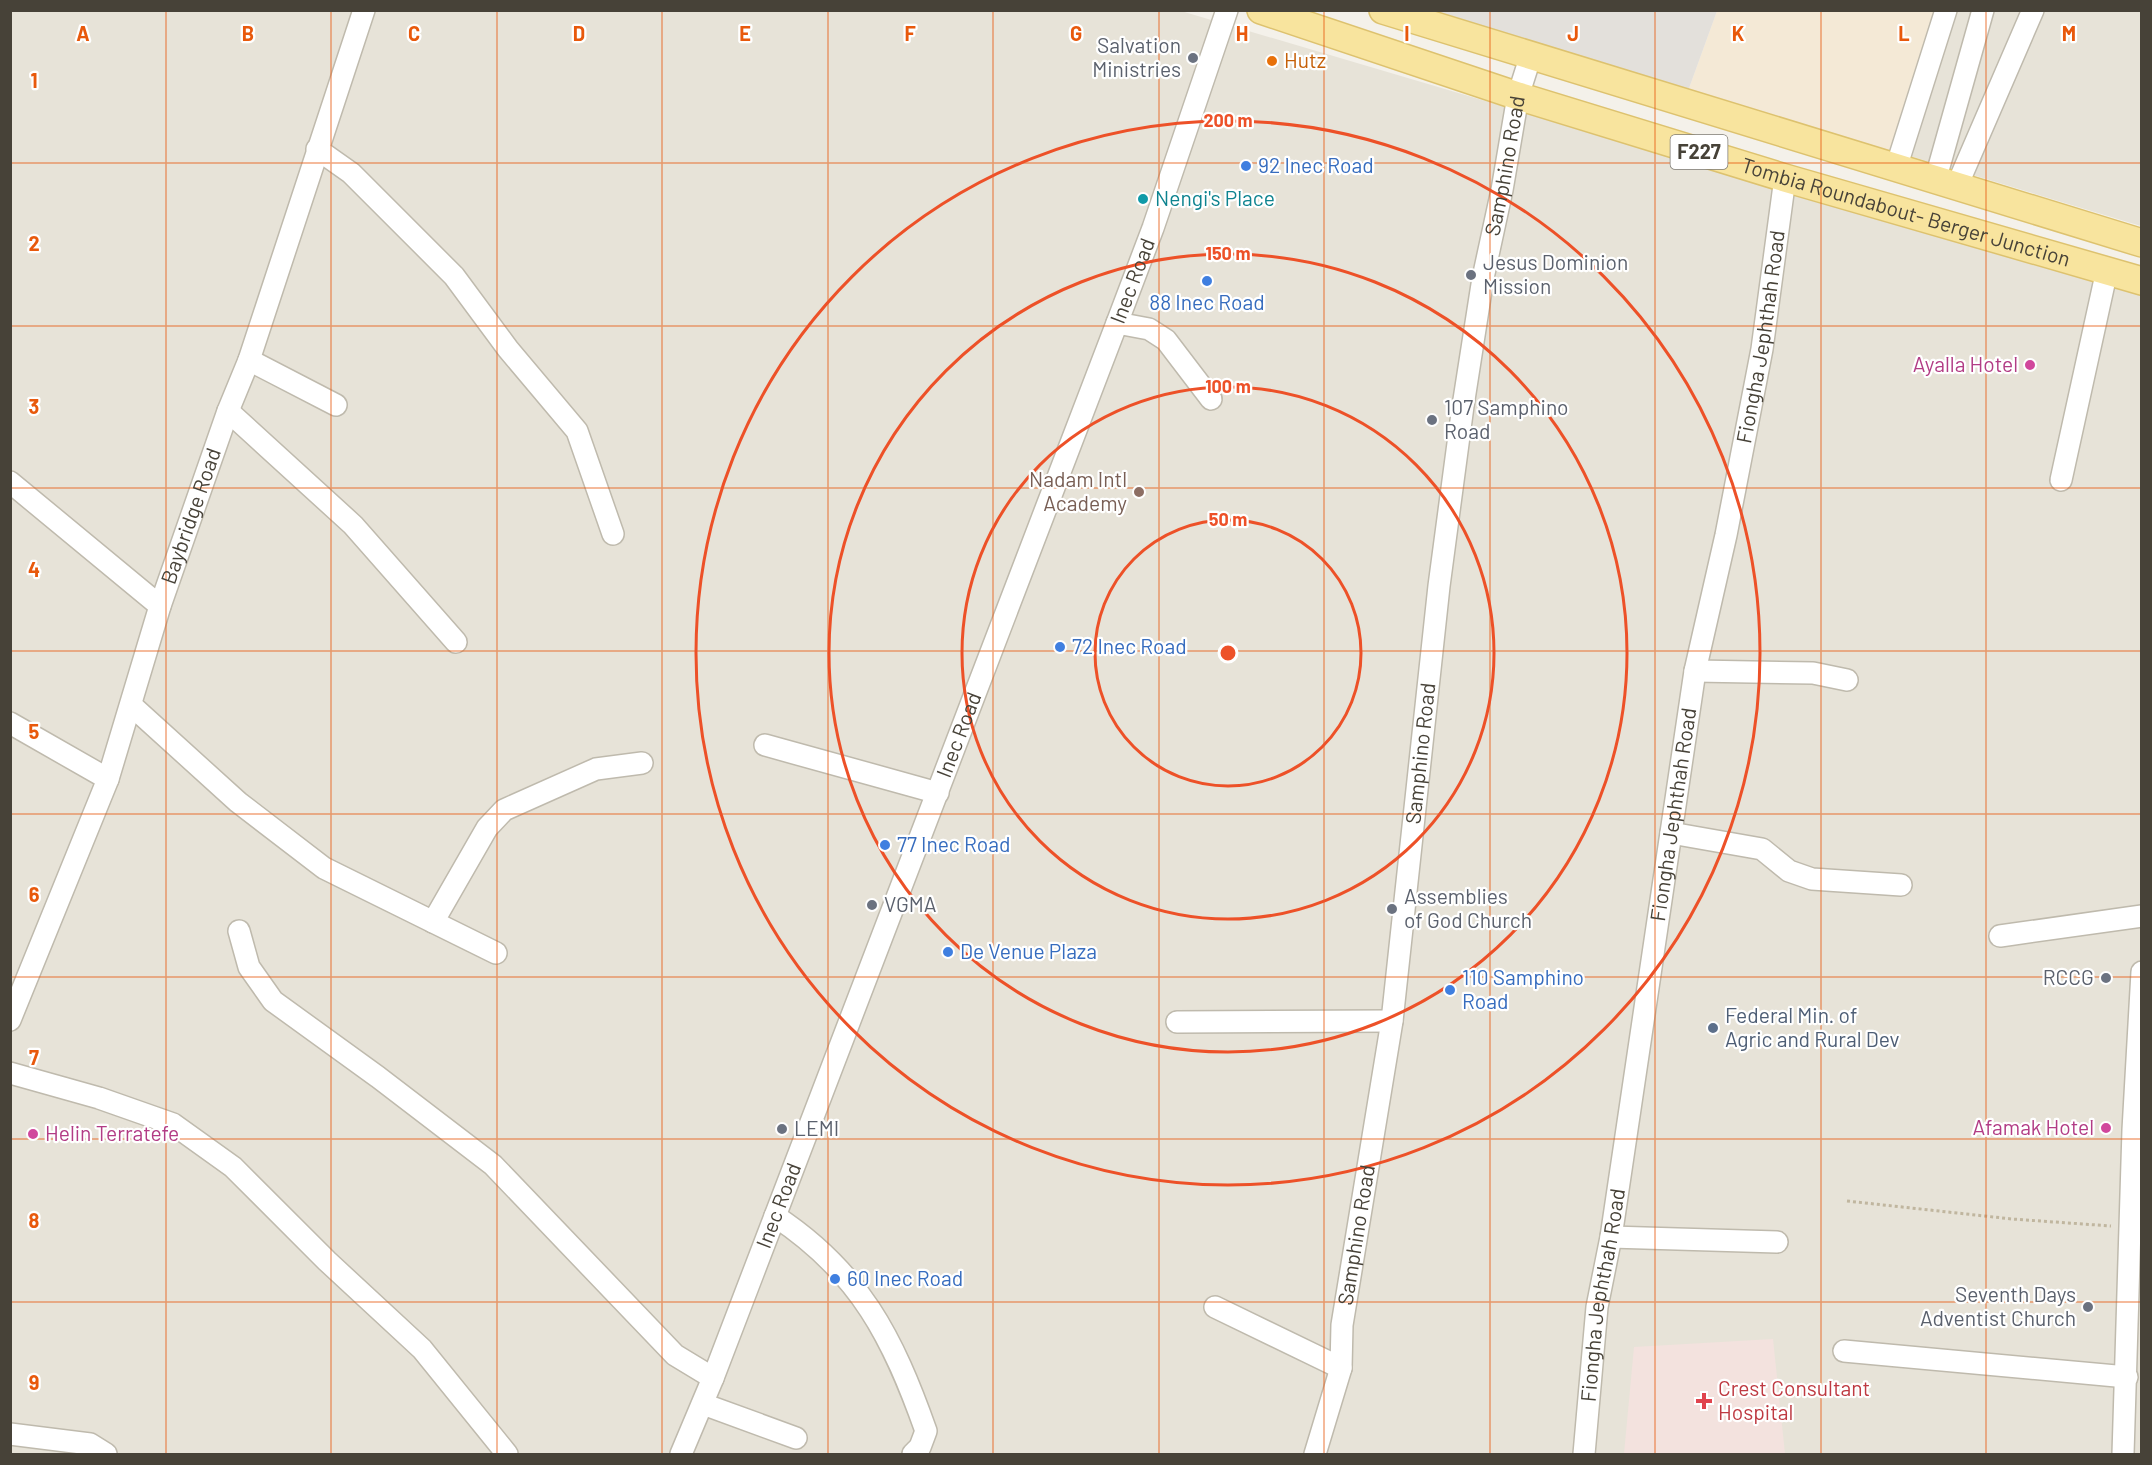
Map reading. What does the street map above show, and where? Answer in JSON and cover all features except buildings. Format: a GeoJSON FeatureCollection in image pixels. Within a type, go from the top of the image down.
{"type":"FeatureCollection","features":[{"type":"Feature","properties":{"kind":"main road","name":"Tombia Roundabout- Berger Junction"},"geometry":{"type":"LineString","coordinates":[[1261,10],[1518,96],[2142,281]]}},
{"type":"Feature","properties":{"kind":"main road","name":"Tombia Roundabout- Berger Junction"},"geometry":{"type":"LineString","coordinates":[[1383,10],[2142,243]]}},
{"type":"Feature","properties":{"kind":"street","name":"Baybridge Road"},"geometry":{"type":"LineString","coordinates":[[10,1020],[108,778],[160,606],[228,411],[249,360],[364,10]]}},
{"type":"Feature","properties":{"kind":"street","name":"Inec Road"},"geometry":{"type":"LineString","coordinates":[[681,1455],[776,1216],[1117,323],[1227,10]]}},
{"type":"Feature","properties":{"kind":"street"},"geometry":{"type":"LineString","coordinates":[[1896,168],[1946,10]]}},
{"type":"Feature","properties":{"kind":"street"},"geometry":{"type":"LineString","coordinates":[[1946,184],[1983,10]]}},
{"type":"Feature","properties":{"kind":"street"},"geometry":{"type":"LineString","coordinates":[[1946,184],[2033,10]]}},
{"type":"Feature","properties":{"kind":"street","name":"Samphino Road"},"geometry":{"type":"LineString","coordinates":[[1315,1455],[1341,1368],[1342,1325],[1392,1021],[1439,586],[1483,278],[1502,190],[1518,96],[1531,55]]}},
{"type":"Feature","properties":{"kind":"street"},"geometry":{"type":"LineString","coordinates":[[317,149],[351,173],[454,276],[508,349],[577,431],[613,534]]}},
{"type":"Feature","properties":{"kind":"street","name":"Fiongha Jephthah Road"},"geometry":{"type":"LineString","coordinates":[[1584,1455],[1597,1307],[1611,1237],[1695,671],[1726,535],[1762,349],[1785,177]]}},
{"type":"Feature","properties":{"kind":"street"},"geometry":{"type":"LineString","coordinates":[[2061,480],[2107,270]]}},
{"type":"Feature","properties":{"kind":"street"},"geometry":{"type":"LineString","coordinates":[[1117,323],[1149,328],[1166,340],[1210,399]]}},
{"type":"Feature","properties":{"kind":"street"},"geometry":{"type":"LineString","coordinates":[[249,360],[336,405]]}},
{"type":"Feature","properties":{"kind":"street"},"geometry":{"type":"LineString","coordinates":[[228,411],[353,525],[456,642]]}},
{"type":"Feature","properties":{"kind":"street"},"geometry":{"type":"LineString","coordinates":[[10,482],[160,606]]}},
{"type":"Feature","properties":{"kind":"street"},"geometry":{"type":"LineString","coordinates":[[1695,671],[1813,672],[1847,680]]}},
{"type":"Feature","properties":{"kind":"street"},"geometry":{"type":"LineString","coordinates":[[131,705],[238,802],[324,868],[496,953]]}},
{"type":"Feature","properties":{"kind":"street"},"geometry":{"type":"LineString","coordinates":[[10,723],[108,778]]}},
{"type":"Feature","properties":{"kind":"street"},"geometry":{"type":"LineString","coordinates":[[765,745],[938,793]]}},
{"type":"Feature","properties":{"kind":"street"},"geometry":{"type":"LineString","coordinates":[[432,922],[487,828],[504,810],[596,769],[642,764]]}},
{"type":"Feature","properties":{"kind":"street"},"geometry":{"type":"LineString","coordinates":[[1671,833],[1762,849],[1789,871],[1812,879],[1901,885]]}},
{"type":"Feature","properties":{"kind":"street"},"geometry":{"type":"LineString","coordinates":[[2000,936],[2142,916]]}},
{"type":"Feature","properties":{"kind":"street"},"geometry":{"type":"LineString","coordinates":[[239,931],[249,967],[273,1001],[378,1077],[493,1165],[675,1355],[713,1378]]}},
{"type":"Feature","properties":{"kind":"street"},"geometry":{"type":"LineString","coordinates":[[2123,1455],[2142,972]]}},
{"type":"Feature","properties":{"kind":"street"},"geometry":{"type":"LineString","coordinates":[[1177,1022],[1392,1021]]}},
{"type":"Feature","properties":{"kind":"street"},"geometry":{"type":"LineString","coordinates":[[10,1073],[99,1098],[173,1124],[233,1167],[327,1261],[422,1349],[507,1455]]}},
{"type":"Feature","properties":{"kind":"street"},"geometry":{"type":"LineString","coordinates":[[776,1216],[802,1233],[841,1268],[875,1314],[911,1389],[926,1431],[920,1447],[913,1455]]}},
{"type":"Feature","properties":{"kind":"street"},"geometry":{"type":"LineString","coordinates":[[1611,1237],[1777,1242]]}},
{"type":"Feature","properties":{"kind":"street"},"geometry":{"type":"LineString","coordinates":[[1215,1307],[1341,1368]]}},
{"type":"Feature","properties":{"kind":"street"},"geometry":{"type":"LineString","coordinates":[[1844,1351],[2127,1377]]}},
{"type":"Feature","properties":{"kind":"street"},"geometry":{"type":"LineString","coordinates":[[703,1404],[796,1438]]}},
{"type":"Feature","properties":{"kind":"street"},"geometry":{"type":"LineString","coordinates":[[10,1434],[90,1443],[106,1455]]}},
{"type":"Feature","properties":{"kind":"path"},"geometry":{"type":"LineString","coordinates":[[1847,1201],[2012,1219],[2131,1227]]}},
{"type":"Feature","properties":{"kind":"shaded area"},"geometry":{"type":"Polygon","coordinates":[[[10,11],[1181,11],[2141,295],[2141,1454],[11,1454],[10,11]]]}},
{"type":"Feature","properties":{"kind":"shaded area"},"geometry":{"type":"Polygon","coordinates":[[[1423,11],[1717,11],[1688,91],[1423,11]]]}},
{"type":"Feature","properties":{"kind":"shaded area"},"geometry":{"type":"Polygon","coordinates":[[[1717,11],[1934,11],[1890,150],[1877,152],[1688,91],[1717,11]]]}},
{"type":"Feature","properties":{"kind":"shaded area"},"geometry":{"type":"Polygon","coordinates":[[[1934,11],[2141,11],[2141,226],[1890,150],[1934,11]]]}},
{"type":"Feature","properties":{"kind":"shaded area","name":"Crest Consultant Hospital"},"geometry":{"type":"Polygon","coordinates":[[[1773,1339],[1785,1454],[1624,1454],[1634,1347],[1773,1339]]]}},
{"type":"Feature","properties":{"kind":"place","name":"Salvation Ministries"},"geometry":{"type":"Point","coordinates":[1193,58]}},
{"type":"Feature","properties":{"kind":"place","name":"Hutz"},"geometry":{"type":"Point","coordinates":[1272,61]}},
{"type":"Feature","properties":{"kind":"place","name":"92 Inec Road"},"geometry":{"type":"Point","coordinates":[1246,166]}},
{"type":"Feature","properties":{"kind":"place","name":"Nengi's Place"},"geometry":{"type":"Point","coordinates":[1143,199]}},
{"type":"Feature","properties":{"kind":"place","name":"Jesus Dominion Mission"},"geometry":{"type":"Point","coordinates":[1471,275]}},
{"type":"Feature","properties":{"kind":"place","name":"88 Inec Road"},"geometry":{"type":"Point","coordinates":[1207,281]}},
{"type":"Feature","properties":{"kind":"place","name":"Ayalla Hotel"},"geometry":{"type":"Point","coordinates":[2030,365]}},
{"type":"Feature","properties":{"kind":"place","name":"107 Samphino Road"},"geometry":{"type":"Point","coordinates":[1432,420]}},
{"type":"Feature","properties":{"kind":"place","name":"Nadam Intl Academy"},"geometry":{"type":"Point","coordinates":[1139,492]}},
{"type":"Feature","properties":{"kind":"place","name":"72 Inec Road"},"geometry":{"type":"Point","coordinates":[1060,647]}},
{"type":"Feature","properties":{"kind":"place","name":"77 Inec Road"},"geometry":{"type":"Point","coordinates":[885,845]}},
{"type":"Feature","properties":{"kind":"place","name":"VGMA"},"geometry":{"type":"Point","coordinates":[872,905]}},
{"type":"Feature","properties":{"kind":"place","name":"Assemblies of God Church"},"geometry":{"type":"Point","coordinates":[1392,909]}},
{"type":"Feature","properties":{"kind":"place","name":"De Venue Plaza"},"geometry":{"type":"Point","coordinates":[948,952]}},
{"type":"Feature","properties":{"kind":"place","name":"RCCG"},"geometry":{"type":"Point","coordinates":[2106,978]}},
{"type":"Feature","properties":{"kind":"place","name":"110 Samphino Road"},"geometry":{"type":"Point","coordinates":[1450,990]}},
{"type":"Feature","properties":{"kind":"place","name":"Federal Min. of Agric and Rural Dev"},"geometry":{"type":"Point","coordinates":[1713,1028]}},
{"type":"Feature","properties":{"kind":"place","name":"Afamak Hotel"},"geometry":{"type":"Point","coordinates":[2106,1128]}},
{"type":"Feature","properties":{"kind":"place","name":"LEMI"},"geometry":{"type":"Point","coordinates":[782,1129]}},
{"type":"Feature","properties":{"kind":"place","name":"Helin Terratefe"},"geometry":{"type":"Point","coordinates":[33,1134]}},
{"type":"Feature","properties":{"kind":"place","name":"60 Inec Road"},"geometry":{"type":"Point","coordinates":[835,1279]}},
{"type":"Feature","properties":{"kind":"place","name":"Seventh Days Adventist Church"},"geometry":{"type":"Point","coordinates":[2088,1307]}},
{"type":"Feature","properties":{"kind":"place","name":"Crest Consultant Hospital"},"geometry":{"type":"Point","coordinates":[1704,1401]}}]}
